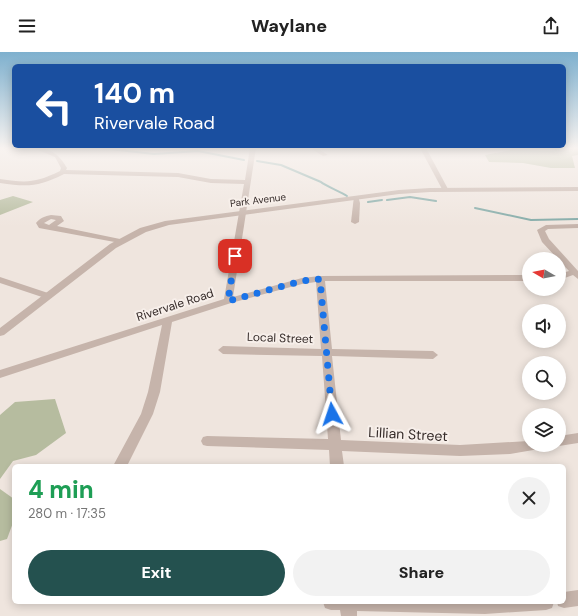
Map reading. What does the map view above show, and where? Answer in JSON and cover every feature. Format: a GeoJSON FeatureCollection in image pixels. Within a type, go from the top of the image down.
{"type":"FeatureCollection","features":[{"type":"Feature","properties":{"kind":"street"},"geometry":{"type":"LineString","coordinates":[[0,181],[20,184],[34,184],[45,181],[58,174]]}},
{"type":"Feature","properties":{"kind":"street"},"geometry":{"type":"LineString","coordinates":[[152,174],[178,175],[211,181],[246,182]]}},
{"type":"Feature","properties":{"kind":"street"},"geometry":{"type":"LineString","coordinates":[[228,301],[243,212],[248,174]]}},
{"type":"Feature","properties":{"kind":"street"},"geometry":{"type":"LineString","coordinates":[[437,174],[445,189]]}},
{"type":"Feature","properties":{"kind":"street","name":"Park Avenue"},"geometry":{"type":"LineString","coordinates":[[0,333],[120,241],[143,230],[168,223],[399,192],[445,189],[578,188]]}},
{"type":"Feature","properties":{"kind":"street"},"geometry":{"type":"LineString","coordinates":[[355,222],[354,214],[358,202],[356,197]]}},
{"type":"Feature","properties":{"kind":"street"},"geometry":{"type":"LineString","coordinates":[[576,274],[545,240],[541,230],[546,227],[578,226]]}},
{"type":"Feature","properties":{"kind":"street"},"geometry":{"type":"LineString","coordinates":[[50,227],[120,241]]}},
{"type":"Feature","properties":{"kind":"street"},"geometry":{"type":"LineString","coordinates":[[566,276],[576,274]]}},
{"type":"Feature","properties":{"kind":"street","name":"Rivervale Road"},"geometry":{"type":"LineString","coordinates":[[0,374],[168,319],[302,281],[320,279],[522,278]]}},
{"type":"Feature","properties":{"kind":"street"},"geometry":{"type":"LineString","coordinates":[[320,279],[337,464]]}},
{"type":"Feature","properties":{"kind":"street"},"geometry":{"type":"LineString","coordinates":[[0,280],[48,296]]}},
{"type":"Feature","properties":{"kind":"street"},"geometry":{"type":"LineString","coordinates":[[121,464],[150,407],[168,319]]}},
{"type":"Feature","properties":{"kind":"street","name":"Local Street"},"geometry":{"type":"LineString","coordinates":[[223,350],[433,355]]}},
{"type":"Feature","properties":{"kind":"street"},"geometry":{"type":"LineString","coordinates":[[566,440],[578,438]]}},
{"type":"Feature","properties":{"kind":"street","name":"Lillian Street"},"geometry":{"type":"LineString","coordinates":[[207,441],[335,445],[431,452],[465,452],[522,446]]}},
{"type":"Feature","properties":{"kind":"street"},"geometry":{"type":"LineString","coordinates":[[566,600],[578,598]]}},
{"type":"Feature","properties":{"kind":"street"},"geometry":{"type":"LineString","coordinates":[[338,604],[349,607],[485,606],[516,604]]}},
{"type":"Feature","properties":{"kind":"green space"},"geometry":{"type":"Polygon","coordinates":[[[13,196],[33,202],[0,215],[0,200],[13,196]]]}},
{"type":"Feature","properties":{"kind":"green space"},"geometry":{"type":"Polygon","coordinates":[[[55,399],[66,433],[36,455],[13,461],[0,479],[0,415],[15,402],[55,399]]]}},
{"type":"Feature","properties":{"kind":"green space"},"geometry":{"type":"Polygon","coordinates":[[[0,489],[12,498],[12,525],[7,539],[0,541],[0,489]]]}},
{"type":"Feature","properties":{"kind":"waterway"},"geometry":{"type":"LineString","coordinates":[[303,174],[347,196]]}},
{"type":"Feature","properties":{"kind":"waterway"},"geometry":{"type":"LineString","coordinates":[[387,200],[410,197],[436,201]]}},
{"type":"Feature","properties":{"kind":"waterway"},"geometry":{"type":"LineString","coordinates":[[368,202],[382,200]]}},
{"type":"Feature","properties":{"kind":"waterway"},"geometry":{"type":"LineString","coordinates":[[475,208],[531,220],[578,219]]}},
{"type":"Feature","properties":{"kind":"route"},"geometry":{"type":"LineString","coordinates":[[235,256],[228,301],[302,281],[320,279],[332,414]]}}]}
